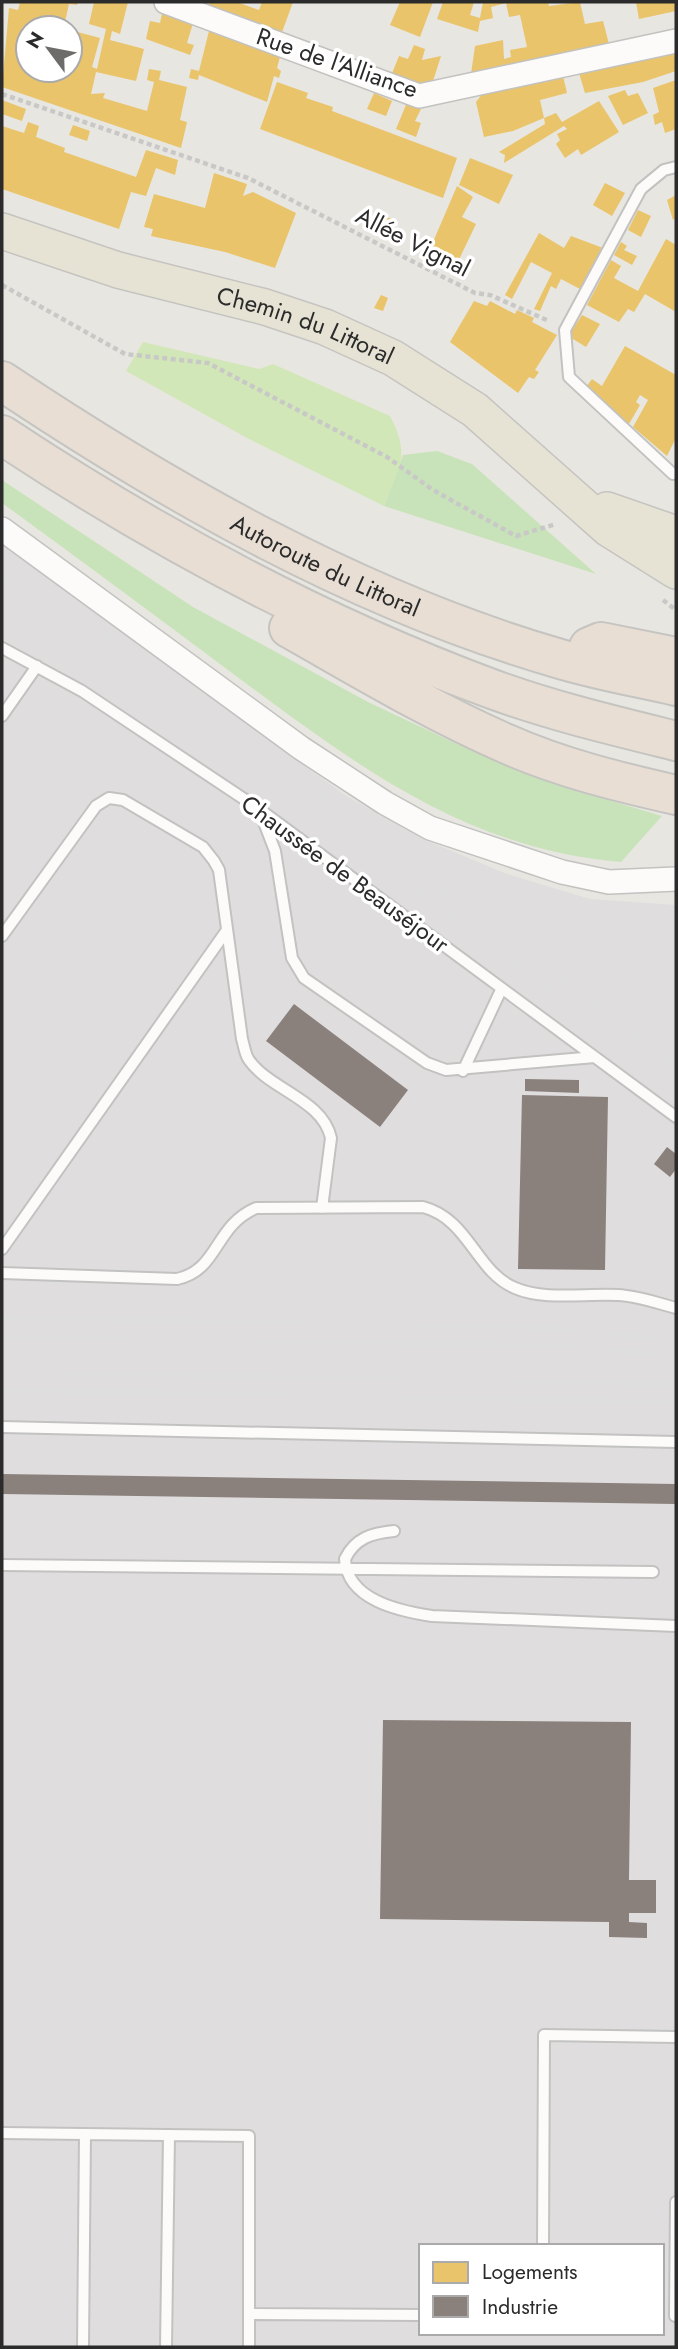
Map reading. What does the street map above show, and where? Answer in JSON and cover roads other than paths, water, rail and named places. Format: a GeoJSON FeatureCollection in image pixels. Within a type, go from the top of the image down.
{"type":"FeatureCollection","features":[{"type":"Feature","properties":{"kind":"highway","name":"Autoroute du Littoral"},"geometry":{"type":"LineString","coordinates":[[2,381],[158,479],[291,553],[432,615],[558,658],[676,686]]}},
{"type":"Feature","properties":{"kind":"highway","name":"Autoroute du Littoral"},"geometry":{"type":"LineString","coordinates":[[2,435],[228,572],[394,651],[495,690],[676,741]]}},
{"type":"Feature","properties":{"kind":"highway"},"geometry":{"type":"LineString","coordinates":[[228,572],[280,623],[421,703],[508,745],[603,778],[676,795]]}},
{"type":"Feature","properties":{"kind":"highway"},"geometry":{"type":"LineString","coordinates":[[558,658],[601,642],[676,657]]}},
{"type":"Feature","properties":{"kind":"main road","name":"Chemin du Littoral"},"geometry":{"type":"LineString","coordinates":[[2,230],[118,270],[265,307],[325,327],[393,358],[474,410],[572,495],[665,583]]}},
{"type":"Feature","properties":{"kind":"main road","name":"Chemin du Littoral"},"geometry":{"type":"LineString","coordinates":[[572,495],[630,520],[676,534]]}},
{"type":"Feature","properties":{"kind":"street","name":"Rue de l'Alliance"},"geometry":{"type":"LineString","coordinates":[[166,2],[419,96],[676,41]]}},
{"type":"Feature","properties":{"kind":"street"},"geometry":{"type":"LineString","coordinates":[[2,529],[301,748],[385,803],[430,828],[562,872],[609,882],[676,879]]}},
{"type":"Feature","properties":{"kind":"lane"},"geometry":{"type":"LineString","coordinates":[[673,474],[569,377],[566,328],[641,189],[664,170],[676,167]]}},
{"type":"Feature","properties":{"kind":"lane","name":"Chaussée de Beauséjour"},"geometry":{"type":"LineString","coordinates":[[2,648],[82,691],[259,809],[501,990],[676,1116]]}},
{"type":"Feature","properties":{"kind":"lane"},"geometry":{"type":"LineString","coordinates":[[2,716],[37,666]]}},
{"type":"Feature","properties":{"kind":"lane"},"geometry":{"type":"LineString","coordinates":[[2,936],[96,806],[109,798],[123,800],[203,846],[219,870],[242,1039],[248,1059],[319,1115],[329,1129],[331,1138],[322,1208]]}},
{"type":"Feature","properties":{"kind":"lane"},"geometry":{"type":"LineString","coordinates":[[259,809],[275,851],[292,958],[304,978],[427,1063],[446,1070],[463,1071],[595,1057]]}},
{"type":"Feature","properties":{"kind":"lane"},"geometry":{"type":"LineString","coordinates":[[2,1249],[227,930]]}},
{"type":"Feature","properties":{"kind":"lane"},"geometry":{"type":"LineString","coordinates":[[463,1071],[501,990]]}},
{"type":"Feature","properties":{"kind":"lane"},"geometry":{"type":"LineString","coordinates":[[2,1273],[177,1279],[190,1276],[202,1267],[232,1222],[257,1208],[423,1207],[438,1211],[451,1219],[499,1277],[513,1287],[530,1292],[620,1295],[676,1308]]}},
{"type":"Feature","properties":{"kind":"lane"},"geometry":{"type":"LineString","coordinates":[[2,1427],[676,1442]]}},
{"type":"Feature","properties":{"kind":"lane"},"geometry":{"type":"LineString","coordinates":[[394,1531],[379,1532],[360,1540],[349,1551],[345,1568],[354,1587],[370,1597],[415,1614],[676,1626]]}},
{"type":"Feature","properties":{"kind":"lane"},"geometry":{"type":"LineString","coordinates":[[2,1565],[653,1572]]}},
{"type":"Feature","properties":{"kind":"lane"},"geometry":{"type":"LineString","coordinates":[[543,2244],[544,2035],[676,2037]]}},
{"type":"Feature","properties":{"kind":"lane"},"geometry":{"type":"LineString","coordinates":[[2,2133],[249,2136],[249,2347]]}},
{"type":"Feature","properties":{"kind":"lane"},"geometry":{"type":"LineString","coordinates":[[83,2347],[85,2134]]}},
{"type":"Feature","properties":{"kind":"lane"},"geometry":{"type":"LineString","coordinates":[[166,2347],[169,2135]]}},
{"type":"Feature","properties":{"kind":"lane"},"geometry":{"type":"LineString","coordinates":[[675,2316],[676,2202]]}},
{"type":"Feature","properties":{"kind":"lane"},"geometry":{"type":"LineString","coordinates":[[249,2314],[419,2315]]}},
{"type":"Feature","properties":{"kind":"railway"},"geometry":{"type":"LineString","coordinates":[[2,559],[218,714],[448,894],[676,1065]]}},
{"type":"Feature","properties":{"kind":"railway"},"geometry":{"type":"LineString","coordinates":[[2,580],[59,620]]}},
{"type":"Feature","properties":{"kind":"railway"},"geometry":{"type":"LineString","coordinates":[[2,599],[90,646],[174,702],[460,924],[676,1082]]}},
{"type":"Feature","properties":{"kind":"railway"},"geometry":{"type":"LineString","coordinates":[[2,1317],[557,1328],[676,1341]]}},
{"type":"Feature","properties":{"kind":"railway"},"geometry":{"type":"LineString","coordinates":[[2,1337],[570,1346],[676,1357]]}},
{"type":"Feature","properties":{"kind":"railway"},"geometry":{"type":"LineString","coordinates":[[2,1372],[676,1384]]}},
{"type":"Feature","properties":{"kind":"railway"},"geometry":{"type":"LineString","coordinates":[[2,1390],[676,1402]]}}]}
